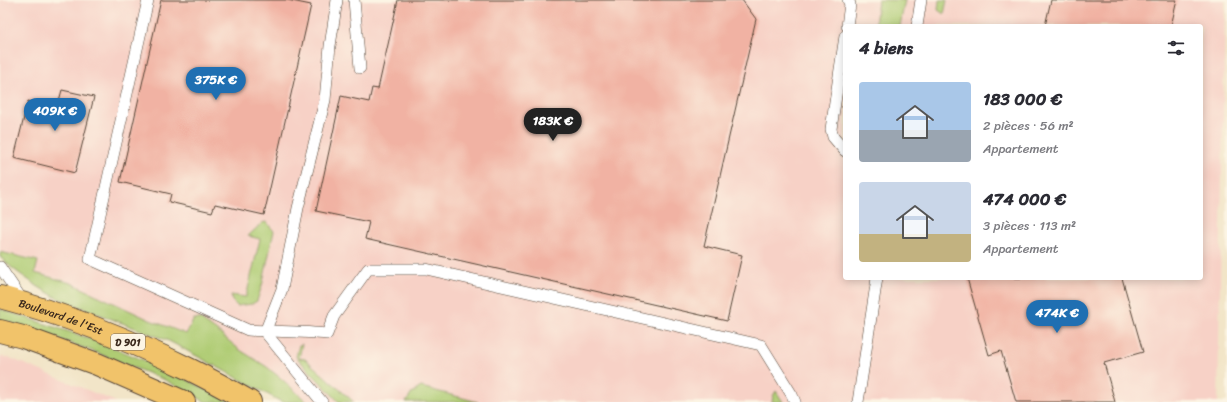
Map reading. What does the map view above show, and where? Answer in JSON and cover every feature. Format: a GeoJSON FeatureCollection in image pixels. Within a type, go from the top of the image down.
{"type":"FeatureCollection","features":[{"type":"Feature","properties":{"kind":"main road","name":"Boulevard de l'Est"},"geometry":{"type":"LineString","coordinates":[[0,297],[118,337],[191,370],[250,402]]}},
{"type":"Feature","properties":{"kind":"main road"},"geometry":{"type":"LineString","coordinates":[[0,331],[23,337],[97,364],[184,402]]}},
{"type":"Feature","properties":{"kind":"lane"},"geometry":{"type":"LineString","coordinates":[[148,0],[90,259],[248,330],[265,332],[301,331],[327,334],[334,316],[368,269],[426,268],[761,345],[795,402]]}},
{"type":"Feature","properties":{"kind":"lane"},"geometry":{"type":"LineString","coordinates":[[265,332],[282,289],[298,208],[325,100],[330,46],[337,0]]}},
{"type":"Feature","properties":{"kind":"lane"},"geometry":{"type":"LineString","coordinates":[[354,0],[360,68]]}},
{"type":"Feature","properties":{"kind":"lane"},"geometry":{"type":"LineString","coordinates":[[847,24],[850,4],[848,0]]}},
{"type":"Feature","properties":{"kind":"lane"},"geometry":{"type":"LineString","coordinates":[[917,24],[921,0]]}},
{"type":"Feature","properties":{"kind":"lane"},"geometry":{"type":"LineString","coordinates":[[843,49],[831,129],[833,137],[843,149]]}},
{"type":"Feature","properties":{"kind":"lane"},"geometry":{"type":"LineString","coordinates":[[0,267],[24,304]]}},
{"type":"Feature","properties":{"kind":"lane"},"geometry":{"type":"LineString","coordinates":[[858,402],[877,280]]}},
{"type":"Feature","properties":{"kind":"lane"},"geometry":{"type":"LineString","coordinates":[[265,332],[322,402]]}},
{"type":"Feature","properties":{"kind":"shaded area"},"geometry":{"type":"Polygon","coordinates":[[[0,0],[1225,0],[1218,402],[307,402],[267,367],[240,350],[200,319],[194,319],[187,334],[150,320],[62,279],[35,273],[38,260],[0,252],[0,0]]]}},
{"type":"Feature","properties":{"kind":"shaded area"},"geometry":{"type":"Polygon","coordinates":[[[0,356],[10,358],[116,402],[0,402],[0,356]]]}},
{"type":"Feature","properties":{"kind":"green space"},"geometry":{"type":"Polygon","coordinates":[[[878,0],[905,0],[900,24],[875,24],[878,0]]]}},
{"type":"Feature","properties":{"kind":"green space"},"geometry":{"type":"Polygon","coordinates":[[[939,0],[947,0],[944,14],[938,10],[939,0]]]}},
{"type":"Feature","properties":{"kind":"green space"},"geometry":{"type":"Polygon","coordinates":[[[266,222],[274,231],[263,282],[257,301],[252,304],[237,306],[232,301],[231,295],[246,297],[260,239],[248,236],[262,223],[266,222]]]}},
{"type":"Feature","properties":{"kind":"green space"},"geometry":{"type":"Polygon","coordinates":[[[0,252],[38,261],[35,273],[71,283],[150,320],[186,334],[194,319],[200,319],[240,350],[267,367],[307,402],[282,402],[169,341],[57,298],[12,268],[0,257],[0,252]]]}},
{"type":"Feature","properties":{"kind":"green space"},"geometry":{"type":"Polygon","coordinates":[[[0,309],[94,340],[170,371],[230,402],[206,402],[165,380],[90,350],[0,319],[0,309]]]}},
{"type":"Feature","properties":{"kind":"green space"},"geometry":{"type":"Polygon","coordinates":[[[302,344],[299,358],[305,359],[354,402],[339,402],[296,357],[299,345],[302,344]]]}},
{"type":"Feature","properties":{"kind":"green space"},"geometry":{"type":"Polygon","coordinates":[[[421,387],[478,402],[406,402],[412,393],[421,387]]]}},
{"type":"Feature","properties":{"kind":"green space"},"geometry":{"type":"Polygon","coordinates":[[[776,391],[783,402],[772,402],[776,391]]]}},
{"type":"Feature","properties":{"kind":"building"},"geometry":{"type":"Polygon","coordinates":[[[161,0],[287,0],[311,5],[264,215],[215,204],[212,212],[169,202],[171,194],[120,182],[161,0]]]}},
{"type":"Feature","properties":{"kind":"building"},"geometry":{"type":"Polygon","coordinates":[[[398,0],[742,0],[756,19],[704,246],[742,255],[727,321],[365,239],[369,222],[316,211],[341,96],[369,102],[372,88],[378,89],[398,0]]]}},
{"type":"Feature","properties":{"kind":"building"},"geometry":{"type":"Polygon","coordinates":[[[1051,0],[1177,0],[1171,24],[1045,24],[1051,0]]]}},
{"type":"Feature","properties":{"kind":"building"},"geometry":{"type":"Polygon","coordinates":[[[62,90],[94,97],[75,173],[14,158],[28,101],[57,108],[62,90]]]}},
{"type":"Feature","properties":{"kind":"building"},"geometry":{"type":"Polygon","coordinates":[[[968,280],[1123,280],[1143,352],[1104,363],[1115,402],[1016,402],[1001,351],[989,355],[968,280]]]}}]}
